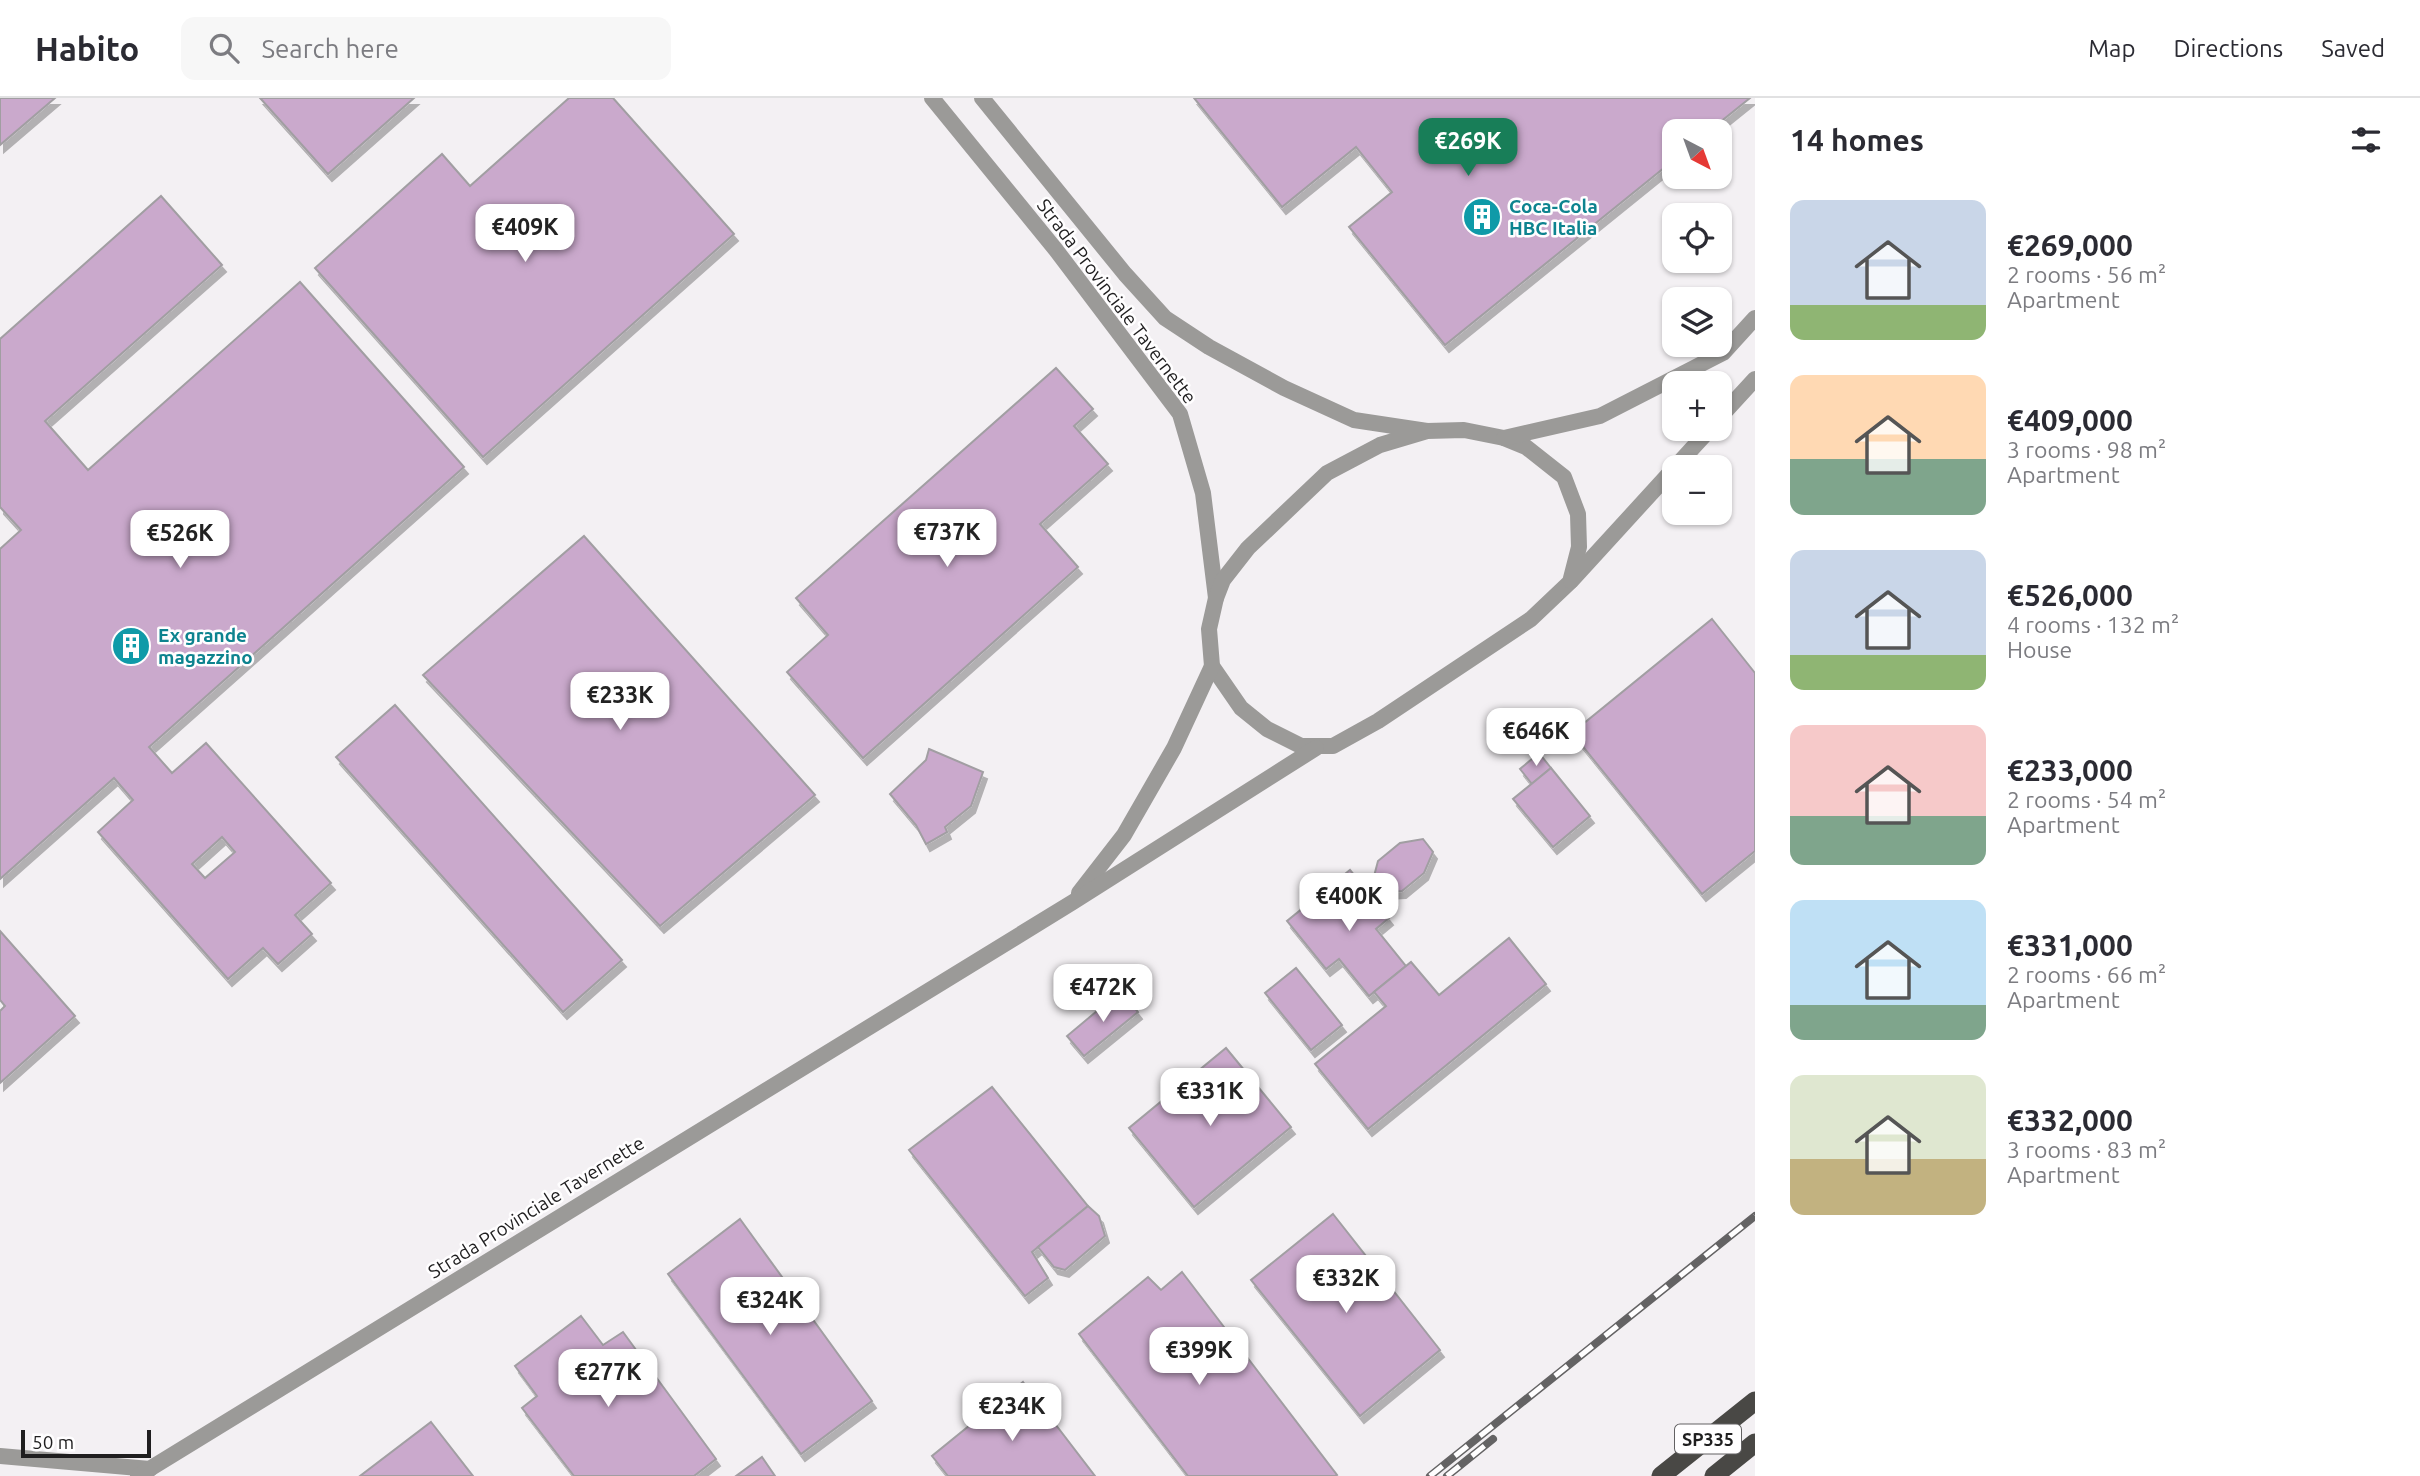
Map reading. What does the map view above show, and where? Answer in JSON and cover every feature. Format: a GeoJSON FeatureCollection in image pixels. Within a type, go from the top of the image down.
{"type":"FeatureCollection","features":[{"type":"Feature","properties":{"kind":"highway","name":"SP335"},"geometry":{"type":"LineString","coordinates":[[1661,1476],[1755,1401]]}},
{"type":"Feature","properties":{"kind":"highway","name":"SP335"},"geometry":{"type":"LineString","coordinates":[[1714,1476],[1755,1443]]}},
{"type":"Feature","properties":{"kind":"street","name":"Strada Provinciale Tavernette"},"geometry":{"type":"LineString","coordinates":[[932,98],[1056,250],[1180,414],[1203,493],[1216,597]]}},
{"type":"Feature","properties":{"kind":"street","name":"Strada Provinciale Tavernette"},"geometry":{"type":"LineString","coordinates":[[982,98],[1125,274],[1165,318],[1209,347],[1284,388],[1353,420],[1427,431]]}},
{"type":"Feature","properties":{"kind":"street"},"geometry":{"type":"LineString","coordinates":[[1504,438],[1600,416],[1723,353],[1755,318]]}},
{"type":"Feature","properties":{"kind":"street"},"geometry":{"type":"LineString","coordinates":[[1732,404],[1755,379]]}},
{"type":"Feature","properties":{"kind":"street"},"geometry":{"type":"LineString","coordinates":[[1316,748],[1301,746],[1267,729],[1236,702],[1212,666],[1209,629],[1223,580],[1248,548],[1327,473],[1380,445],[1427,431],[1464,430],[1504,438],[1527,447],[1564,477],[1578,514],[1578,547],[1570,582]]}},
{"type":"Feature","properties":{"kind":"street"},"geometry":{"type":"LineString","coordinates":[[1570,582],[1699,441]]}},
{"type":"Feature","properties":{"kind":"street","name":"Strada Provinciale Tavernette"},"geometry":{"type":"LineString","coordinates":[[0,1456],[144,1473],[1073,902],[1316,748],[1333,746],[1378,721],[1531,619],[1570,582]]}},
{"type":"Feature","properties":{"kind":"street","name":"Strada Provinciale Tavernette"},"geometry":{"type":"LineString","coordinates":[[1073,902],[1124,835],[1174,748],[1212,666]]}},
{"type":"Feature","properties":{"kind":"building"},"geometry":{"type":"Polygon","coordinates":[[[0,98],[55,98],[0,145],[0,98]]]}},
{"type":"Feature","properties":{"kind":"building"},"geometry":{"type":"Polygon","coordinates":[[[260,98],[414,98],[328,174],[260,98]]]}},
{"type":"Feature","properties":{"kind":"building"},"geometry":{"type":"Polygon","coordinates":[[[569,98],[613,98],[734,234],[483,457],[315,268],[442,154],[470,186],[569,98]]]}},
{"type":"Feature","properties":{"kind":"building","name":"Coca-Cola HBC Italia"},"geometry":{"type":"Polygon","coordinates":[[[1194,98],[1750,98],[1724,119],[1662,119],[1662,170],[1445,345],[1349,227],[1392,192],[1356,147],[1282,207],[1194,98]]]}},
{"type":"Feature","properties":{"kind":"building","name":"Ex grande magazzino"},"geometry":{"type":"Polygon","coordinates":[[[161,196],[222,265],[45,421],[88,470],[300,282],[464,467],[149,747],[172,773],[206,743],[331,883],[295,915],[312,934],[278,964],[263,948],[228,979],[98,832],[133,800],[114,778],[0,879],[0,549],[21,530],[0,507],[0,339],[161,196]],[[222,837],[192,864],[205,878],[235,852],[222,837]]]}},
{"type":"Feature","properties":{"kind":"building"},"geometry":{"type":"Polygon","coordinates":[[[1056,368],[1093,409],[1074,426],[1108,464],[1040,524],[1078,567],[863,758],[787,672],[828,635],[796,598],[1056,368]]]}},
{"type":"Feature","properties":{"kind":"building"},"geometry":{"type":"Polygon","coordinates":[[[584,536],[815,795],[660,926],[423,675],[584,536]]]}},
{"type":"Feature","properties":{"kind":"building"},"geometry":{"type":"Polygon","coordinates":[[[1712,619],[1755,673],[1755,851],[1702,894],[1572,733],[1712,619]]]}},
{"type":"Feature","properties":{"kind":"building"},"geometry":{"type":"Polygon","coordinates":[[[395,705],[622,960],[563,1012],[336,757],[395,705]]]}},
{"type":"Feature","properties":{"kind":"building"},"geometry":{"type":"Polygon","coordinates":[[[929,749],[983,772],[971,806],[945,827],[947,832],[926,844],[916,825],[890,794],[926,760],[929,749]]]}},
{"type":"Feature","properties":{"kind":"building"},"geometry":{"type":"Polygon","coordinates":[[[1539,753],[1551,768],[1532,784],[1520,769],[1539,753]]]}},
{"type":"Feature","properties":{"kind":"building"},"geometry":{"type":"Polygon","coordinates":[[[1551,768],[1590,816],[1553,847],[1513,799],[1551,768]]]}},
{"type":"Feature","properties":{"kind":"building"},"geometry":{"type":"Polygon","coordinates":[[[1423,839],[1433,852],[1424,873],[1402,891],[1383,892],[1373,880],[1378,861],[1400,843],[1423,839]]]}},
{"type":"Feature","properties":{"kind":"building"},"geometry":{"type":"Polygon","coordinates":[[[1350,870],[1389,918],[1376,929],[1406,966],[1369,996],[1339,959],[1326,969],[1287,921],[1350,870]]]}},
{"type":"Feature","properties":{"kind":"building"},"geometry":{"type":"Polygon","coordinates":[[[0,931],[75,1016],[0,1083],[0,1011],[5,1006],[0,1000],[0,931]]]}},
{"type":"Feature","properties":{"kind":"building"},"geometry":{"type":"Polygon","coordinates":[[[1509,938],[1546,984],[1368,1129],[1315,1064],[1386,1006],[1374,992],[1411,962],[1439,995],[1509,938]]]}},
{"type":"Feature","properties":{"kind":"building"},"geometry":{"type":"Polygon","coordinates":[[[1296,968],[1342,1025],[1311,1050],[1265,993],[1296,968]]]}},
{"type":"Feature","properties":{"kind":"building"},"geometry":{"type":"Polygon","coordinates":[[[1121,991],[1138,1012],[1084,1056],[1067,1036],[1121,991]]]}},
{"type":"Feature","properties":{"kind":"building"},"geometry":{"type":"Polygon","coordinates":[[[1226,1048],[1291,1127],[1194,1207],[1129,1128],[1226,1048]]]}},
{"type":"Feature","properties":{"kind":"building"},"geometry":{"type":"Polygon","coordinates":[[[992,1087],[1088,1206],[1032,1252],[1048,1278],[1025,1296],[909,1150],[992,1087]]]}},
{"type":"Feature","properties":{"kind":"building"},"geometry":{"type":"Polygon","coordinates":[[[1088,1206],[1099,1216],[1105,1236],[1065,1270],[1054,1267],[1038,1247],[1088,1206]]]}},
{"type":"Feature","properties":{"kind":"building"},"geometry":{"type":"Polygon","coordinates":[[[1333,1214],[1440,1350],[1360,1416],[1251,1280],[1333,1214]]]}},
{"type":"Feature","properties":{"kind":"building"},"geometry":{"type":"Polygon","coordinates":[[[740,1219],[872,1401],[801,1454],[668,1274],[740,1219]]]}},
{"type":"Feature","properties":{"kind":"building"},"geometry":{"type":"Polygon","coordinates":[[[1182,1272],[1337,1475],[1188,1476],[1079,1334],[1148,1277],[1161,1290],[1182,1272]]]}},
{"type":"Feature","properties":{"kind":"building"},"geometry":{"type":"Polygon","coordinates":[[[581,1316],[603,1345],[623,1332],[716,1459],[694,1476],[574,1476],[522,1408],[537,1396],[515,1366],[581,1316]]]}},
{"type":"Feature","properties":{"kind":"building"},"geometry":{"type":"Polygon","coordinates":[[[1023,1382],[1095,1476],[948,1476],[932,1456],[1023,1382]]]}},
{"type":"Feature","properties":{"kind":"building"},"geometry":{"type":"Polygon","coordinates":[[[431,1422],[473,1476],[360,1476],[431,1422]]]}},
{"type":"Feature","properties":{"kind":"building"},"geometry":{"type":"Polygon","coordinates":[[[762,1457],[775,1476],[736,1476],[762,1457]]]}},
{"type":"Feature","properties":{"kind":"railway"},"geometry":{"type":"LineString","coordinates":[[1430,1476],[1755,1216]]}},
{"type":"Feature","properties":{"kind":"railway"},"geometry":{"type":"LineString","coordinates":[[1447,1476],[1493,1439]]}},
{"type":"Feature","properties":{"kind":"place","name":"Coca-Cola HBC Italia"},"geometry":{"type":"Point","coordinates":[1482,217]}},
{"type":"Feature","properties":{"kind":"place","name":"Ex grande magazzino"},"geometry":{"type":"Point","coordinates":[131,646]}}]}
